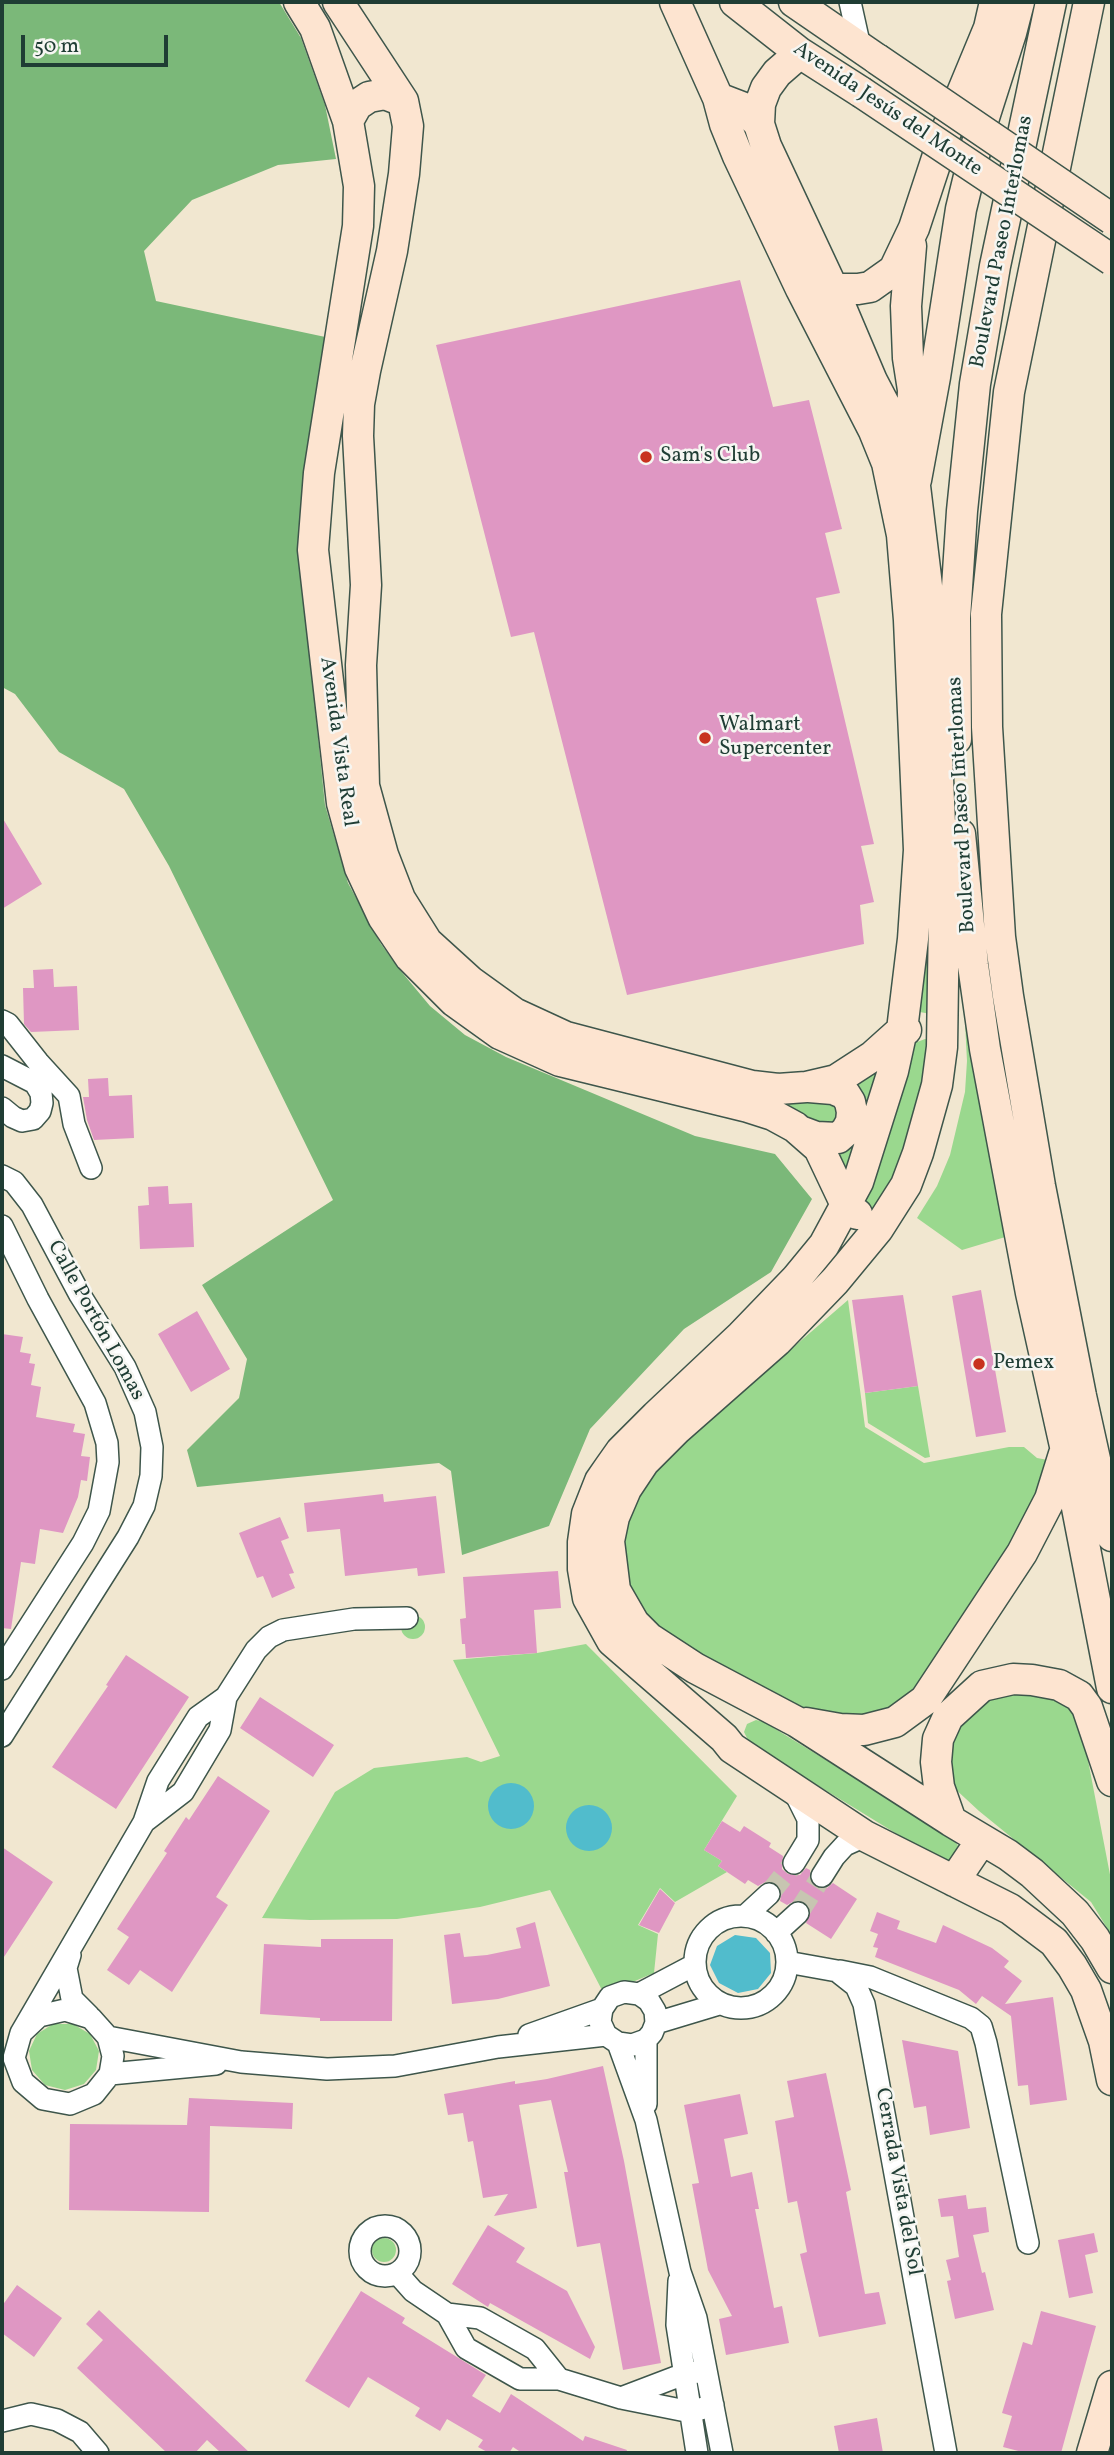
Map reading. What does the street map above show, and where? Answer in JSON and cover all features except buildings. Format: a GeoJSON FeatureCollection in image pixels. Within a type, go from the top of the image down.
{"type":"FeatureCollection","features":[{"type":"Feature","properties":{"kind":"main road","name":"Avenida Vista Real"},"geometry":{"type":"LineString","coordinates":[[299,2],[314,28],[348,121],[359,186],[358,226],[319,473],[313,550],[342,803],[360,868],[383,917],[410,957],[454,1000],[500,1034],[560,1061],[773,1115],[800,1131],[819,1149],[847,1206]]}},
{"type":"Feature","properties":{"kind":"main road","name":"Avenida Vista Real"},"geometry":{"type":"LineString","coordinates":[[338,2],[402,101],[408,126],[404,174],[392,251],[359,404],[358,436],[366,585],[362,665],[364,786],[383,855],[400,899],[427,942],[471,982],[513,1013],[566,1037],[752,1086],[778,1089],[806,1087],[836,1080],[873,1056],[902,1030]]}},
{"type":"Feature","properties":{"kind":"main road"},"geometry":{"type":"LineString","coordinates":[[675,2],[718,98],[738,156],[801,289],[874,431],[887,463],[902,535],[909,620],[919,850],[913,939],[902,1030],[868,1156],[847,1206],[824,1245],[796,1279],[621,1451],[600,1481],[587,1514],[583,1542],[583,1569],[588,1598],[612,1641],[724,1738],[732,1748],[865,1836],[1010,1909],[1054,1942],[1086,1990],[1104,2041],[1112,2080]]}},
{"type":"Feature","properties":{"kind":"main road","name":"Avenida Jesús del Monte"},"geometry":{"type":"LineString","coordinates":[[734,2],[800,53],[1112,260]]}},
{"type":"Feature","properties":{"kind":"main road"},"geometry":{"type":"LineString","coordinates":[[764,2],[783,20],[800,53],[777,73],[766,88],[760,104],[759,124],[766,146],[833,289],[872,381],[894,422],[908,457],[915,486],[932,632],[944,915],[942,1047],[930,1117],[906,1185],[878,1229],[835,1281],[777,1341],[677,1429],[644,1462],[626,1489],[614,1517],[609,1541],[613,1577],[619,1599],[634,1623],[649,1638],[695,1668],[797,1722],[1008,1855],[1075,1913],[1095,1938],[1112,1968]]}},
{"type":"Feature","properties":{"kind":"main road","name":"Avenida Jesús del Monte"},"geometry":{"type":"LineString","coordinates":[[794,2],[831,11],[868,53],[1112,219]]}},
{"type":"Feature","properties":{"kind":"main road"},"geometry":{"type":"LineString","coordinates":[[801,289],[870,287],[894,270],[914,228],[945,134],[989,28],[995,2]]}},
{"type":"Feature","properties":{"kind":"main road"},"geometry":{"type":"LineString","coordinates":[[908,457],[913,420],[924,384],[981,127],[1019,2]]}},
{"type":"Feature","properties":{"kind":"main road","name":"Boulevard Paseo Interlomas"},"geometry":{"type":"LineString","coordinates":[[1051,2],[995,266],[975,384],[954,618],[956,739],[961,849],[985,1049],[1031,1293],[1065,1446],[1112,1688]]}},
{"type":"Feature","properties":{"kind":"main road","name":"Boulevard Paseo Interlomas"},"geometry":{"type":"LineString","coordinates":[[1089,2],[1009,392],[986,614],[988,727],[1000,937],[1008,996],[1040,1186],[1081,1396],[1112,1536]]}},
{"type":"Feature","properties":{"kind":"main road"},"geometry":{"type":"LineString","coordinates":[[348,121],[357,105],[369,97],[385,94],[402,101]]}},
{"type":"Feature","properties":{"kind":"main road"},"geometry":{"type":"LineString","coordinates":[[718,98],[744,108],[759,124]]}},
{"type":"Feature","properties":{"kind":"main road"},"geometry":{"type":"LineString","coordinates":[[902,535],[915,486],[924,384],[908,358],[906,306],[914,228]]}},
{"type":"Feature","properties":{"kind":"main road"},"geometry":{"type":"LineString","coordinates":[[872,381],[894,388],[924,384]]}},
{"type":"Feature","properties":{"kind":"main road"},"geometry":{"type":"LineString","coordinates":[[316,587],[329,595],[342,597],[353,594],[366,585]]}},
{"type":"Feature","properties":{"kind":"main road"},"geometry":{"type":"LineString","coordinates":[[902,1030],[942,1029]]}},
{"type":"Feature","properties":{"kind":"main road"},"geometry":{"type":"LineString","coordinates":[[800,1131],[816,1137],[838,1138],[846,1131],[852,1112],[845,1094],[833,1089],[806,1087]]}},
{"type":"Feature","properties":{"kind":"main road"},"geometry":{"type":"LineString","coordinates":[[847,1206],[878,1229]]}},
{"type":"Feature","properties":{"kind":"main road"},"geometry":{"type":"LineString","coordinates":[[797,1722],[864,1730],[895,1722],[925,1700],[1022,1553],[1050,1499],[1061,1469],[1065,1446]]}},
{"type":"Feature","properties":{"kind":"main road"},"geometry":{"type":"LineString","coordinates":[[951,1821],[937,1774],[938,1739],[948,1717],[982,1686],[1013,1679],[1032,1679],[1059,1685],[1079,1696],[1087,1707],[1112,1781]]}},
{"type":"Feature","properties":{"kind":"main road"},"geometry":{"type":"LineString","coordinates":[[724,1738],[725,1718],[729,1710],[741,1700],[753,1699]]}},
{"type":"Feature","properties":{"kind":"main road"},"geometry":{"type":"LineString","coordinates":[[954,1881],[981,1840]]}},
{"type":"Feature","properties":{"kind":"main road"},"geometry":{"type":"LineString","coordinates":[[1092,2453],[1112,2386]]}},
{"type":"Feature","properties":{"kind":"street"},"geometry":{"type":"LineString","coordinates":[[850,2],[868,53]]}},
{"type":"Feature","properties":{"kind":"street"},"geometry":{"type":"LineString","coordinates":[[2,1021],[8,1024],[69,1096],[74,1124],[91,1168]]}},
{"type":"Feature","properties":{"kind":"street"},"geometry":{"type":"LineString","coordinates":[[2,1108],[22,1121],[33,1119],[40,1111],[41,1093],[34,1083],[5,1073]]}},
{"type":"Feature","properties":{"kind":"street","name":"Calle Portón Lomas"},"geometry":{"type":"LineString","coordinates":[[2,1176],[14,1182],[32,1205],[79,1295],[125,1367],[145,1412],[152,1447],[151,1476],[144,1506],[128,1536],[2,1735]]}},
{"type":"Feature","properties":{"kind":"street","name":"Calle Portón Lomas"},"geometry":{"type":"LineString","coordinates":[[2,1226],[95,1403],[107,1443],[108,1462],[99,1511],[83,1544],[2,1669]]}},
{"type":"Feature","properties":{"kind":"street"},"geometry":{"type":"LineString","coordinates":[[72,1946],[66,1968],[72,1999],[108,2037],[113,2056],[110,2074],[94,2094],[70,2104],[43,2099],[23,2082],[15,2058],[21,2033],[144,1822],[158,1781],[198,1717],[226,1697],[256,1650],[269,1636],[283,1630],[354,1619],[407,1618]]}},
{"type":"Feature","properties":{"kind":"street"},"geometry":{"type":"LineString","coordinates":[[794,1791],[808,1819],[808,1840],[794,1863]]}},
{"type":"Feature","properties":{"kind":"street"},"geometry":{"type":"LineString","coordinates":[[822,1876],[845,1845],[865,1836]]}},
{"type":"Feature","properties":{"kind":"street"},"geometry":{"type":"LineString","coordinates":[[745,1916],[769,1894]]}},
{"type":"Feature","properties":{"kind":"street"},"geometry":{"type":"LineString","coordinates":[[776,1933],[798,1913]]}},
{"type":"Feature","properties":{"kind":"street"},"geometry":{"type":"LineString","coordinates":[[745,1916],[762,1921],[776,1933],[786,1951],[787,1962],[779,1988],[770,1998],[759,2005],[732,2008],[719,2004],[702,1988],[694,1965],[698,1943],[713,1925],[723,1919],[745,1916]]}},
{"type":"Feature","properties":{"kind":"street"},"geometry":{"type":"LineString","coordinates":[[787,1962],[870,1977],[971,2018],[981,2026],[1028,2243]]}},
{"type":"Feature","properties":{"kind":"street"},"geometry":{"type":"LineString","coordinates":[[639,1994],[694,1965]]}},
{"type":"Feature","properties":{"kind":"street","name":"Cerrada Vista del Sol"},"geometry":{"type":"LineString","coordinates":[[838,1971],[856,1986],[864,2004],[946,2453]]}},
{"type":"Feature","properties":{"kind":"street"},"geometry":{"type":"LineString","coordinates":[[646,2120],[651,2032],[655,2011],[649,2001],[639,1994],[624,1992],[610,1997],[602,2008],[600,2022],[612,2039],[646,2120],[680,2272],[696,2318],[722,2453]]}},
{"type":"Feature","properties":{"kind":"street"},"geometry":{"type":"LineString","coordinates":[[108,2037],[241,2062],[327,2069],[362,2068],[395,2066],[498,2047],[612,2039],[632,2045],[651,2032],[719,2004]]}},
{"type":"Feature","properties":{"kind":"street"},"geometry":{"type":"LineString","coordinates":[[498,2047],[602,2008]]}},
{"type":"Feature","properties":{"kind":"street"},"geometry":{"type":"LineString","coordinates":[[21,2033],[39,2016],[65,2010],[91,2018]]}},
{"type":"Feature","properties":{"kind":"street"},"geometry":{"type":"LineString","coordinates":[[110,2074],[241,2062]]}},
{"type":"Feature","properties":{"kind":"street"},"geometry":{"type":"LineString","coordinates":[[680,2272],[677,2325],[697,2453]]}},
{"type":"Feature","properties":{"kind":"street"},"geometry":{"type":"LineString","coordinates":[[397,2273],[413,2291],[447,2314],[466,2348],[520,2379],[559,2379],[621,2398],[691,2412],[713,2405]]}},
{"type":"Feature","properties":{"kind":"street"},"geometry":{"type":"LineString","coordinates":[[447,2314],[480,2318],[535,2349],[559,2379]]}},
{"type":"Feature","properties":{"kind":"street"},"geometry":{"type":"LineString","coordinates":[[621,2398],[684,2374],[706,2371]]}},
{"type":"Feature","properties":{"kind":"street"},"geometry":{"type":"LineString","coordinates":[[2,2421],[31,2414],[57,2420],[80,2432],[99,2453]]}},
{"type":"Feature","properties":{"kind":"green space"},"geometry":{"type":"Polygon","coordinates":[[[2,2],[279,2],[301,38],[325,105],[336,159],[278,165],[192,200],[144,251],[156,301],[330,338],[305,468],[299,551],[325,805],[348,883],[381,944],[400,970],[430,1006],[465,1035],[506,1057],[695,1136],[775,1154],[812,1199],[771,1272],[684,1329],[590,1429],[549,1526],[462,1555],[451,1471],[439,1463],[197,1487],[187,1450],[239,1398],[247,1359],[202,1285],[333,1200],[169,866],[124,789],[59,752],[15,694],[2,687],[2,2]]]}},
{"type":"Feature","properties":{"kind":"green space"},"geometry":{"type":"Polygon","coordinates":[[[924,915],[932,915],[931,1014],[914,1011],[924,915]]]}},
{"type":"Feature","properties":{"kind":"green space"},"geometry":{"type":"Polygon","coordinates":[[[962,964],[1012,1235],[962,1250],[917,1218],[937,1186],[950,1155],[965,1092],[967,1061],[962,964]]]}},
{"type":"Feature","properties":{"kind":"green space"},"geometry":{"type":"Polygon","coordinates":[[[925,1039],[932,1041],[929,1122],[872,1220],[863,1197],[912,1044],[925,1039]]]}},
{"type":"Feature","properties":{"kind":"green space"},"geometry":{"type":"Polygon","coordinates":[[[880,1062],[845,1179],[829,1146],[847,1088],[880,1062]]]}},
{"type":"Feature","properties":{"kind":"green space"},"geometry":{"type":"Polygon","coordinates":[[[817,1100],[837,1103],[840,1122],[831,1131],[768,1104],[817,1100]]]}},
{"type":"Feature","properties":{"kind":"green space"},"geometry":{"type":"Polygon","coordinates":[[[848,1300],[865,1427],[924,1463],[1009,1447],[1024,1447],[1037,1458],[1048,1460],[1034,1511],[919,1696],[864,1722],[805,1710],[702,1657],[645,1618],[628,1586],[624,1542],[628,1521],[638,1495],[656,1470],[687,1439],[848,1300]]]}},
{"type":"Feature","properties":{"kind":"green space"},"geometry":{"type":"Polygon","coordinates":[[[918,1386],[930,1457],[925,1458],[868,1423],[865,1393],[918,1386]]]}},
{"type":"Feature","properties":{"kind":"green space"},"geometry":{"type":"Polygon","coordinates":[[[413,1615],[422,1618],[425,1627],[422,1636],[413,1639],[404,1636],[401,1627],[404,1618],[413,1615]]]}},
{"type":"Feature","properties":{"kind":"green space"},"geometry":{"type":"Polygon","coordinates":[[[586,1644],[737,1796],[704,1850],[722,1861],[718,1866],[727,1872],[675,1902],[660,1888],[638,1925],[658,1934],[654,1973],[604,1994],[550,1890],[480,1907],[397,1919],[262,1918],[335,1792],[374,1768],[467,1757],[481,1762],[500,1756],[453,1660],[537,1653],[586,1644]]]}},
{"type":"Feature","properties":{"kind":"green space"},"geometry":{"type":"Polygon","coordinates":[[[1019,1688],[1069,1702],[1081,1724],[1112,1885],[1112,1936],[1091,1902],[952,1786],[946,1760],[952,1737],[962,1722],[993,1695],[1019,1688]]]}},
{"type":"Feature","properties":{"kind":"green space"},"geometry":{"type":"Polygon","coordinates":[[[756,1720],[764,1722],[953,1838],[960,1849],[950,1861],[941,1861],[750,1744],[744,1732],[747,1724],[756,1720]]]}},
{"type":"Feature","properties":{"kind":"green space"},"geometry":{"type":"Polygon","coordinates":[[[53,2024],[73,2024],[90,2034],[99,2051],[96,2070],[84,2084],[65,2090],[45,2085],[32,2070],[29,2051],[37,2034],[53,2024]]]}},
{"type":"Feature","properties":{"kind":"green space"},"geometry":{"type":"Polygon","coordinates":[[[384,2238],[393,2241],[396,2250],[393,2259],[384,2262],[375,2259],[372,2250],[375,2241],[384,2238]]]}},
{"type":"Feature","properties":{"kind":"water"},"geometry":{"type":"Polygon","coordinates":[[[511,1783],[527,1790],[534,1806],[527,1822],[511,1829],[495,1822],[488,1806],[495,1790],[511,1783]]]}},
{"type":"Feature","properties":{"kind":"water"},"geometry":{"type":"Polygon","coordinates":[[[589,1805],[605,1812],[612,1828],[605,1844],[589,1851],[573,1844],[566,1828],[573,1812],[589,1805]]]}},
{"type":"Feature","properties":{"kind":"water"},"geometry":{"type":"Polygon","coordinates":[[[735,1935],[756,1938],[770,1953],[771,1973],[758,1989],[738,1993],[719,1983],[710,1965],[717,1946],[735,1935]]]}},
{"type":"Feature","properties":{"kind":"tunnel"},"geometry":{"type":"LineString","coordinates":[[769,1894],[794,1863]]}},
{"type":"Feature","properties":{"kind":"tunnel"},"geometry":{"type":"LineString","coordinates":[[798,1913],[822,1876]]}},
{"type":"Feature","properties":{"kind":"place","name":"Sam's Club"},"geometry":{"type":"Point","coordinates":[646,457]}},
{"type":"Feature","properties":{"kind":"place","name":"Walmart Supercenter"},"geometry":{"type":"Point","coordinates":[705,738]}},
{"type":"Feature","properties":{"kind":"place","name":"Pemex"},"geometry":{"type":"Point","coordinates":[979,1364]}}]}
